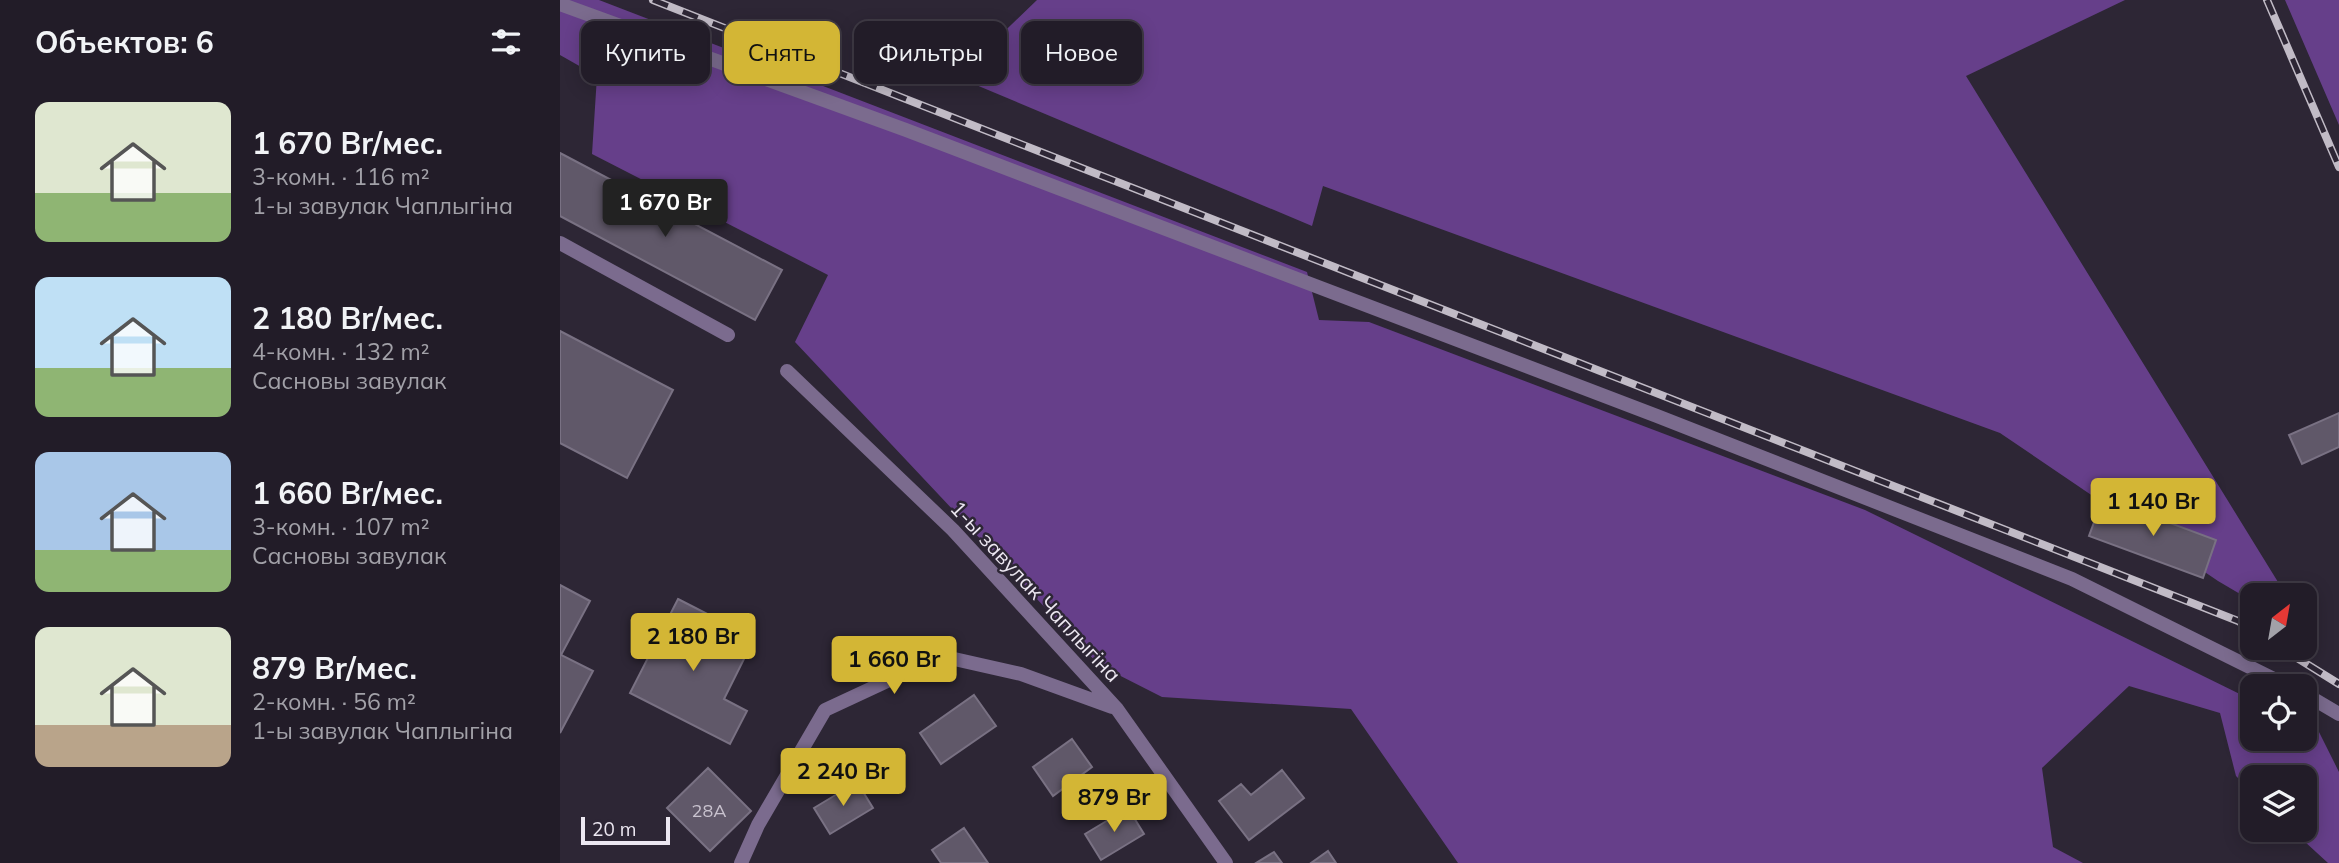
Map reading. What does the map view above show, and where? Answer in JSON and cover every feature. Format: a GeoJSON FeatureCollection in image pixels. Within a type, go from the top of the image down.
{"type":"FeatureCollection","features":[{"type":"Feature","properties":{"kind":"street"},"geometry":{"type":"LineString","coordinates":[[560,4],[919,135],[1657,416],[2072,579],[2264,674]]}},
{"type":"Feature","properties":{"kind":"street"},"geometry":{"type":"LineString","coordinates":[[560,243],[728,335]]}},
{"type":"Feature","properties":{"kind":"street","name":"1-ы завулак Чаплыгіна"},"geometry":{"type":"LineString","coordinates":[[787,371],[954,530],[1117,709],[1226,863]]}},
{"type":"Feature","properties":{"kind":"street"},"geometry":{"type":"LineString","coordinates":[[741,863],[758,825],[825,710],[941,656],[1021,674],[1117,709]]}},
{"type":"Feature","properties":{"kind":"street"},"geometry":{"type":"LineString","coordinates":[[2317,701],[2339,714]]}},
{"type":"Feature","properties":{"kind":"shaded area"},"geometry":{"type":"Polygon","coordinates":[[[560,0],[599,0],[654,21],[581,21],[581,67],[560,55],[560,0]]]}},
{"type":"Feature","properties":{"kind":"shaded area"},"geometry":{"type":"Polygon","coordinates":[[[1037,0],[2125,0],[1966,76],[2279,583],[2240,583],[2240,594],[2000,433],[1323,186],[1312,226],[974,84],[1007,84],[1007,29],[1037,0]]]}},
{"type":"Feature","properties":{"kind":"shaded area"},"geometry":{"type":"Polygon","coordinates":[[[2285,0],[2339,0],[2339,125],[2285,0]]]}},
{"type":"Feature","properties":{"kind":"shaded area"},"geometry":{"type":"Polygon","coordinates":[[[710,43],[724,48],[724,84],[818,84],[1307,272],[1319,320],[1369,322],[1865,510],[2240,694],[2240,751],[2317,751],[2317,731],[2319,732],[2339,772],[2339,863],[2328,863],[2305,842],[2317,842],[2317,765],[2240,765],[2240,780],[2236,776],[2220,713],[2129,686],[2042,768],[2053,847],[2083,863],[1458,863],[1351,709],[1162,697],[1099,665],[795,342],[828,275],[592,154],[596,84],[710,84],[710,43]]]}},
{"type":"Feature","properties":{"kind":"building"},"geometry":{"type":"Polygon","coordinates":[[[560,153],[782,270],[755,320],[560,216],[560,153]]]}},
{"type":"Feature","properties":{"kind":"building"},"geometry":{"type":"Polygon","coordinates":[[[560,331],[673,390],[627,478],[560,443],[560,331]]]}},
{"type":"Feature","properties":{"kind":"building"},"geometry":{"type":"Polygon","coordinates":[[[2339,413],[2339,447],[2302,464],[2289,435],[2339,413]]]}},
{"type":"Feature","properties":{"kind":"building"},"geometry":{"type":"Polygon","coordinates":[[[2103,498],[2216,540],[2203,578],[2089,536],[2103,498]]]}},
{"type":"Feature","properties":{"kind":"building"},"geometry":{"type":"Polygon","coordinates":[[[560,585],[590,601],[561,655],[593,671],[560,733],[560,585]]]}},
{"type":"Feature","properties":{"kind":"building"},"geometry":{"type":"Polygon","coordinates":[[[678,599],[721,621],[714,635],[747,653],[724,699],[747,711],[730,744],[630,693],[678,599]]]}},
{"type":"Feature","properties":{"kind":"building"},"geometry":{"type":"Polygon","coordinates":[[[974,695],[996,726],[941,764],[920,733],[974,695]]]}},
{"type":"Feature","properties":{"kind":"building"},"geometry":{"type":"Polygon","coordinates":[[[1072,739],[1092,767],[1053,796],[1033,767],[1072,739]]]}},
{"type":"Feature","properties":{"kind":"building"},"geometry":{"type":"Polygon","coordinates":[[[708,768],[751,811],[710,851],[667,808],[708,768]]]}},
{"type":"Feature","properties":{"kind":"building"},"geometry":{"type":"Polygon","coordinates":[[[1282,770],[1304,798],[1249,840],[1219,801],[1241,784],[1251,795],[1282,770]]]}},
{"type":"Feature","properties":{"kind":"building"},"geometry":{"type":"Polygon","coordinates":[[[857,782],[873,808],[830,834],[814,808],[857,782]]]}},
{"type":"Feature","properties":{"kind":"building"},"geometry":{"type":"Polygon","coordinates":[[[1128,808],[1144,834],[1101,860],[1085,834],[1128,808]]]}},
{"type":"Feature","properties":{"kind":"building"},"geometry":{"type":"Polygon","coordinates":[[[964,828],[988,863],[941,863],[932,850],[964,828]]]}},
{"type":"Feature","properties":{"kind":"building"},"geometry":{"type":"Polygon","coordinates":[[[1328,851],[1336,863],[1311,863],[1328,851]]]}},
{"type":"Feature","properties":{"kind":"building"},"geometry":{"type":"Polygon","coordinates":[[[1274,852],[1282,863],[1256,863],[1274,852]]]}},
{"type":"Feature","properties":{"kind":"railway"},"geometry":{"type":"LineString","coordinates":[[653,0],[2240,622]]}},
{"type":"Feature","properties":{"kind":"railway"},"geometry":{"type":"LineString","coordinates":[[2267,0],[2339,167]]}},
{"type":"Feature","properties":{"kind":"railway"},"geometry":{"type":"LineString","coordinates":[[2300,660],[2339,684]]}}]}
